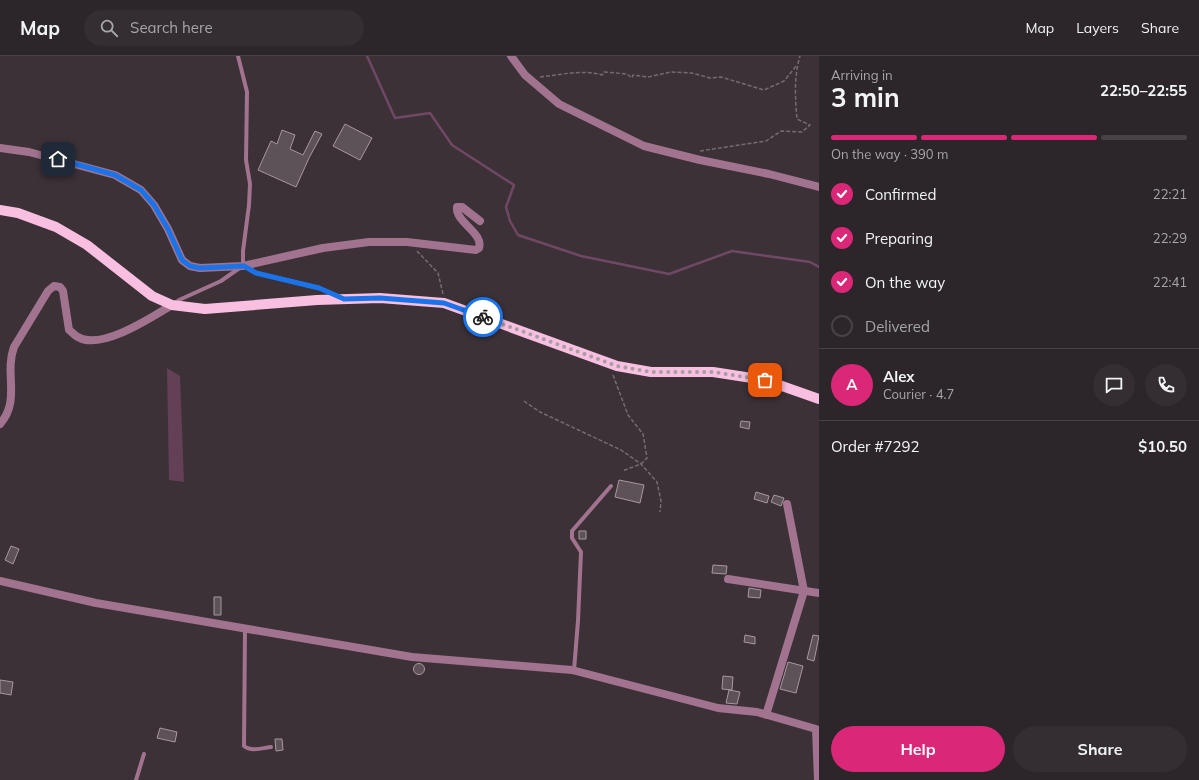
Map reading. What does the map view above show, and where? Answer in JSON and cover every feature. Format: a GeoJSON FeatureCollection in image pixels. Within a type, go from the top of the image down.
{"type":"FeatureCollection","features":[{"type":"Feature","properties":{"kind":"main road"},"geometry":{"type":"LineString","coordinates":[[0,210],[18,213],[56,227],[87,245],[152,296],[172,305],[205,308],[282,302],[380,298],[444,303],[617,366],[651,372],[713,372],[765,380],[819,398]]}},
{"type":"Feature","properties":{"kind":"street"},"geometry":{"type":"LineString","coordinates":[[511,56],[525,75],[559,104],[644,146],[700,160],[769,174],[819,187]]}},
{"type":"Feature","properties":{"kind":"street"},"geometry":{"type":"LineString","coordinates":[[0,148],[29,152],[115,175],[141,190],[154,205],[168,229],[182,260],[190,266],[200,268],[244,266],[323,248],[368,242],[407,242],[476,250],[479,248],[480,243],[473,232],[460,218],[457,207],[462,207],[480,221]]}},
{"type":"Feature","properties":{"kind":"street"},"geometry":{"type":"LineString","coordinates":[[0,424],[11,403],[10,356],[48,291],[54,286],[60,287],[63,291],[68,330],[79,338],[94,340],[110,338],[136,326],[172,305]]}},
{"type":"Feature","properties":{"kind":"street"},"geometry":{"type":"LineString","coordinates":[[766,715],[804,591],[787,504]]}},
{"type":"Feature","properties":{"kind":"street"},"geometry":{"type":"LineString","coordinates":[[728,578],[819,593]]}},
{"type":"Feature","properties":{"kind":"street"},"geometry":{"type":"LineString","coordinates":[[0,581],[96,603],[412,657],[574,670],[718,708],[757,712],[818,729],[818,780]]}},
{"type":"Feature","properties":{"kind":"lane"},"geometry":{"type":"LineString","coordinates":[[238,56],[247,92],[246,160],[250,184],[243,251],[244,266]]}},
{"type":"Feature","properties":{"kind":"lane"},"geometry":{"type":"LineString","coordinates":[[244,266],[256,273],[319,288],[344,299]]}},
{"type":"Feature","properties":{"kind":"lane"},"geometry":{"type":"LineString","coordinates":[[172,305],[178,300],[220,282],[244,266]]}},
{"type":"Feature","properties":{"kind":"lane"},"geometry":{"type":"LineString","coordinates":[[574,670],[581,552],[572,538],[572,531],[611,486]]}},
{"type":"Feature","properties":{"kind":"lane"},"geometry":{"type":"LineString","coordinates":[[245,629],[244,746],[252,749],[271,747]]}},
{"type":"Feature","properties":{"kind":"lane"},"geometry":{"type":"LineString","coordinates":[[136,780],[144,754]]}},
{"type":"Feature","properties":{"kind":"path"},"geometry":{"type":"LineString","coordinates":[[693,152],[766,141],[781,131],[802,132],[810,126],[797,119],[794,93],[797,65],[800,56]]}},
{"type":"Feature","properties":{"kind":"path"},"geometry":{"type":"LineString","coordinates":[[528,78],[577,72],[592,72],[602,75],[604,72],[627,74],[632,78],[634,75],[648,77],[672,72],[692,73],[710,78],[721,77],[764,90],[784,81],[797,65]]}},
{"type":"Feature","properties":{"kind":"path"},"geometry":{"type":"LineString","coordinates":[[407,242],[438,272],[444,303]]}},
{"type":"Feature","properties":{"kind":"path"},"geometry":{"type":"LineString","coordinates":[[609,363],[628,415],[643,434],[647,458],[641,464],[622,471]]}},
{"type":"Feature","properties":{"kind":"path"},"geometry":{"type":"LineString","coordinates":[[524,401],[540,412],[621,450],[641,464],[657,482],[661,501],[660,512]]}},
{"type":"Feature","properties":{"kind":"shaded area"},"geometry":{"type":"Polygon","coordinates":[[[167,368],[180,376],[184,482],[169,480],[167,368]]]}},
{"type":"Feature","properties":{"kind":"building"},"geometry":{"type":"Polygon","coordinates":[[[345,124],[372,138],[360,160],[333,146],[345,124]]]}},
{"type":"Feature","properties":{"kind":"building"},"geometry":{"type":"Polygon","coordinates":[[[282,130],[295,135],[290,149],[303,155],[315,131],[322,134],[296,187],[258,170],[271,141],[277,144],[282,130]]]}},
{"type":"Feature","properties":{"kind":"building"},"geometry":{"type":"Polygon","coordinates":[[[741,421],[750,422],[749,429],[740,427],[741,421]]]}},
{"type":"Feature","properties":{"kind":"building"},"geometry":{"type":"Polygon","coordinates":[[[619,480],[644,485],[640,503],[615,497],[619,480]]]}},
{"type":"Feature","properties":{"kind":"building"},"geometry":{"type":"Polygon","coordinates":[[[756,492],[769,496],[767,503],[754,499],[756,492]]]}},
{"type":"Feature","properties":{"kind":"building"},"geometry":{"type":"Polygon","coordinates":[[[774,495],[784,498],[781,506],[771,502],[774,495]]]}},
{"type":"Feature","properties":{"kind":"building"},"geometry":{"type":"Polygon","coordinates":[[[579,531],[586,531],[586,539],[579,539],[579,531]]]}},
{"type":"Feature","properties":{"kind":"building"},"geometry":{"type":"Polygon","coordinates":[[[11,546],[19,549],[13,564],[5,560],[11,546]]]}},
{"type":"Feature","properties":{"kind":"building"},"geometry":{"type":"Polygon","coordinates":[[[713,565],[727,566],[726,574],[712,573],[713,565]]]}},
{"type":"Feature","properties":{"kind":"building"},"geometry":{"type":"Polygon","coordinates":[[[749,588],[761,590],[760,598],[748,597],[749,588]]]}},
{"type":"Feature","properties":{"kind":"building"},"geometry":{"type":"Polygon","coordinates":[[[214,597],[221,597],[221,615],[214,615],[214,597]]]}},
{"type":"Feature","properties":{"kind":"building"},"geometry":{"type":"Polygon","coordinates":[[[745,635],[755,637],[755,644],[744,642],[745,635]]]}},
{"type":"Feature","properties":{"kind":"building"},"geometry":{"type":"Polygon","coordinates":[[[813,635],[819,636],[814,661],[807,659],[813,635]]]}},
{"type":"Feature","properties":{"kind":"building"},"geometry":{"type":"Polygon","coordinates":[[[788,662],[803,666],[796,693],[780,689],[788,662]]]}},
{"type":"Feature","properties":{"kind":"building"},"geometry":{"type":"Polygon","coordinates":[[[419,663],[423,665],[425,669],[423,673],[419,675],[415,673],[413,669],[415,665],[419,663]]]}},
{"type":"Feature","properties":{"kind":"building"},"geometry":{"type":"Polygon","coordinates":[[[723,676],[733,677],[732,690],[722,689],[723,676]]]}},
{"type":"Feature","properties":{"kind":"building"},"geometry":{"type":"Polygon","coordinates":[[[0,680],[13,682],[11,695],[0,693],[0,680]]]}},
{"type":"Feature","properties":{"kind":"building"},"geometry":{"type":"Polygon","coordinates":[[[729,690],[740,692],[737,704],[726,703],[729,690]]]}},
{"type":"Feature","properties":{"kind":"building"},"geometry":{"type":"Polygon","coordinates":[[[160,728],[177,732],[175,742],[157,738],[160,728]]]}},
{"type":"Feature","properties":{"kind":"building"},"geometry":{"type":"Polygon","coordinates":[[[275,739],[282,739],[283,750],[276,751],[275,739]]]}},
{"type":"Feature","properties":{"kind":"waterway"},"geometry":{"type":"LineString","coordinates":[[367,56],[395,118],[430,113],[452,145],[514,185],[506,207],[510,221],[518,235],[581,256],[669,274],[732,251],[810,262],[819,267]]}},
{"type":"Feature","properties":{"kind":"way so far"},"geometry":{"type":"LineString","coordinates":[[483,317],[617,366],[651,372],[713,372],[765,380]]}},
{"type":"Feature","properties":{"kind":"route"},"geometry":{"type":"LineString","coordinates":[[58,159],[115,175],[141,190],[154,205],[168,229],[182,260],[190,266],[200,268],[244,266],[256,273],[287,282],[319,288],[344,299],[380,298],[444,303],[483,317]]}}]}
